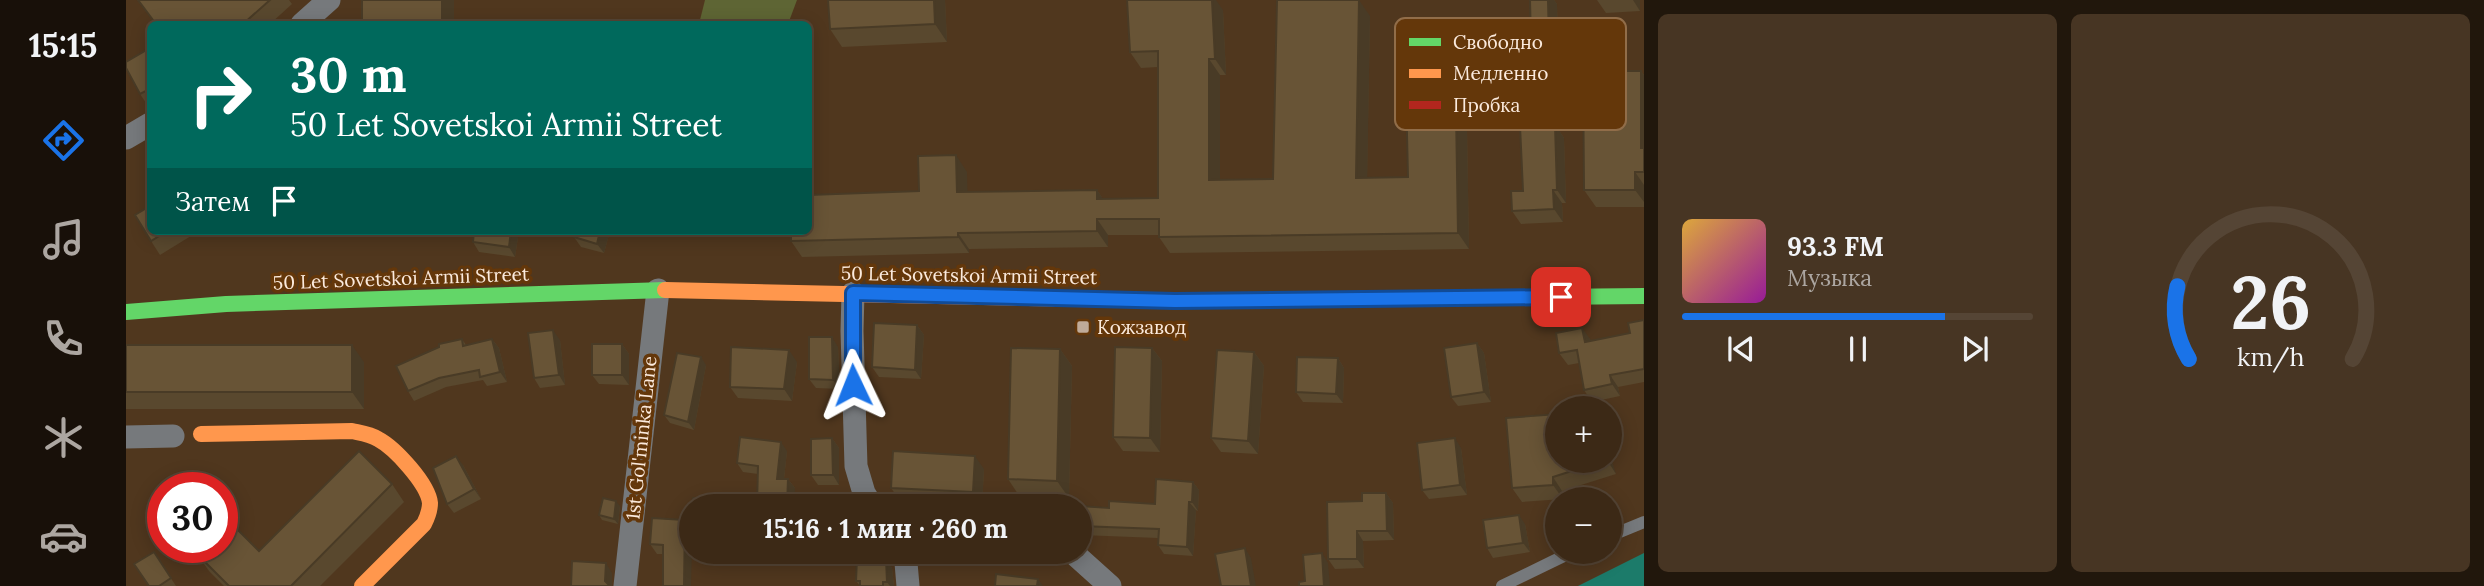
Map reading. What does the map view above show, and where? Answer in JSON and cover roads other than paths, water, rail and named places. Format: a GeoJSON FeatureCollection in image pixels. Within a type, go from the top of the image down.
{"type":"FeatureCollection","features":[{"type":"Feature","properties":{"kind":"main road","name":"50 Let Sovetskoi Armii Street"},"geometry":{"type":"LineString","coordinates":[[126,312],[226,304],[658,290],[1175,301],[1644,296]]}},
{"type":"Feature","properties":{"kind":"main road"},"geometry":{"type":"LineString","coordinates":[[201,434],[352,430],[370,434],[387,444],[427,491],[429,513],[424,524],[362,586]]}},
{"type":"Feature","properties":{"kind":"street"},"geometry":{"type":"LineString","coordinates":[[305,21],[329,0]]}},
{"type":"Feature","properties":{"kind":"street"},"geometry":{"type":"LineString","coordinates":[[126,138],[147,126]]}},
{"type":"Feature","properties":{"kind":"street","name":"1st Gol'minka Lane"},"geometry":{"type":"LineString","coordinates":[[625,586],[658,290]]}},
{"type":"Feature","properties":{"kind":"street"},"geometry":{"type":"LineString","coordinates":[[853,293],[856,466],[865,494]]}},
{"type":"Feature","properties":{"kind":"street"},"geometry":{"type":"LineString","coordinates":[[126,437],[173,436]]}},
{"type":"Feature","properties":{"kind":"street"},"geometry":{"type":"LineString","coordinates":[[906,564],[908,586]]}},
{"type":"Feature","properties":{"kind":"street"},"geometry":{"type":"LineString","coordinates":[[1085,564],[1110,586]]}},
{"type":"Feature","properties":{"kind":"lane"},"geometry":{"type":"LineString","coordinates":[[1622,531],[1644,522]]}},
{"type":"Feature","properties":{"kind":"lane"},"geometry":{"type":"LineString","coordinates":[[1502,586],[1547,564]]}},
{"type":"Feature","properties":{"kind":"water"},"geometry":{"type":"Polygon","coordinates":[[[1644,553],[1644,586],[1578,586],[1644,553]]]}},
{"type":"Feature","properties":{"kind":"place","name":"Кожзавод"},"geometry":{"type":"Point","coordinates":[1083,327]}}]}
